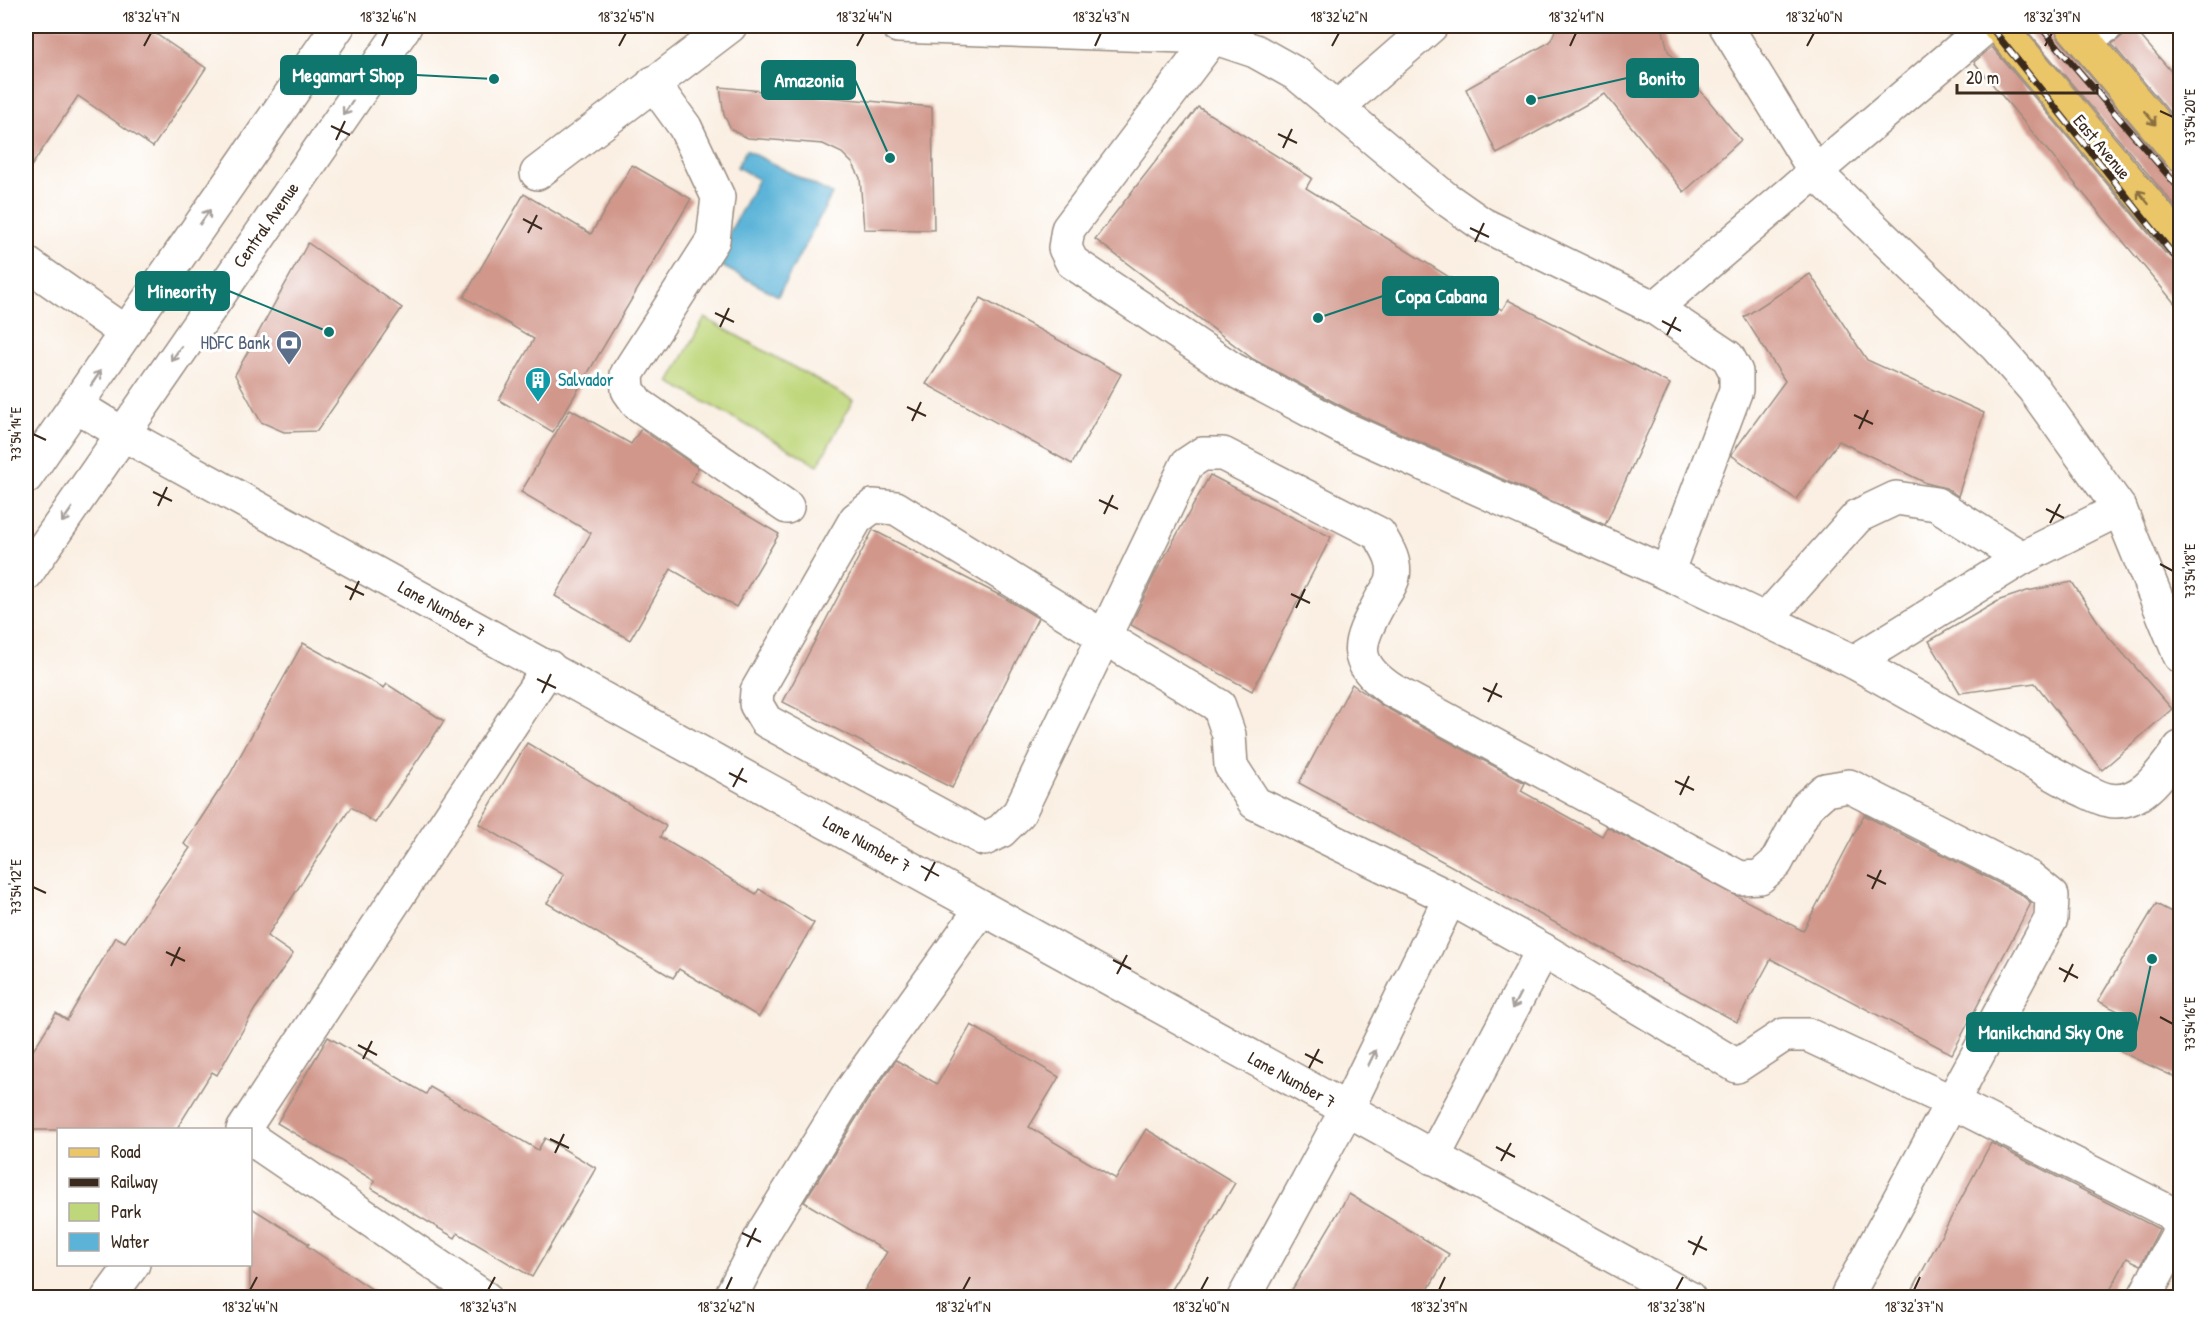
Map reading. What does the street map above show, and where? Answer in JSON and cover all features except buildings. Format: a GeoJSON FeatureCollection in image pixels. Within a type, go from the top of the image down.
{"type":"FeatureCollection","features":[{"type":"Feature","properties":{"kind":"main road","name":"East Avenue"},"geometry":{"type":"LineString","coordinates":[[1999,26],[2181,242]]}},
{"type":"Feature","properties":{"kind":"main road"},"geometry":{"type":"LineString","coordinates":[[2087,30],[2181,154]]}},
{"type":"Feature","properties":{"kind":"street"},"geometry":{"type":"LineString","coordinates":[[26,477],[338,26]]}},
{"type":"Feature","properties":{"kind":"street","name":"Central Avenue"},"geometry":{"type":"LineString","coordinates":[[26,574],[405,26]]}},
{"type":"Feature","properties":{"kind":"street"},"geometry":{"type":"LineString","coordinates":[[537,173],[730,26]]}},
{"type":"Feature","properties":{"kind":"street"},"geometry":{"type":"LineString","coordinates":[[898,26],[1213,37],[1255,51],[1298,75],[1445,198],[1482,225],[1655,308],[1728,357],[1737,372],[1736,390],[1667,573]]}},
{"type":"Feature","properties":{"kind":"street"},"geometry":{"type":"LineString","coordinates":[[1337,108],[1431,26]]}},
{"type":"Feature","properties":{"kind":"street"},"geometry":{"type":"LineString","coordinates":[[1726,26],[1815,173],[1996,346],[2026,379],[2120,509],[2181,656]]}},
{"type":"Feature","properties":{"kind":"street"},"geometry":{"type":"LineString","coordinates":[[1655,308],[1987,26]]}},
{"type":"Feature","properties":{"kind":"street"},"geometry":{"type":"LineString","coordinates":[[1213,37],[1068,229],[1065,248],[1072,262],[1232,369],[1345,429],[1767,619],[1854,662],[2077,787],[2108,800],[2127,800],[2155,782],[2181,748]]}},
{"type":"Feature","properties":{"kind":"street"},"geometry":{"type":"LineString","coordinates":[[653,83],[685,128],[718,197],[713,240],[627,374],[628,390],[638,404],[787,507]]}},
{"type":"Feature","properties":{"kind":"street"},"geometry":{"type":"LineString","coordinates":[[26,263],[126,333]]}},
{"type":"Feature","properties":{"kind":"street","name":"Lane Number 7"},"geometry":{"type":"LineString","coordinates":[[77,406],[123,434],[1346,1111],[1689,1298]]}},
{"type":"Feature","properties":{"kind":"street"},"geometry":{"type":"LineString","coordinates":[[1848,1298],[1954,1103],[2051,919],[2052,896],[2030,878],[1849,786],[1825,790],[1806,807],[1776,863],[1760,877],[1740,878],[1392,690],[1372,676],[1362,660],[1364,633],[1393,578],[1392,556],[1379,534],[1224,454],[1202,454],[1187,464],[1104,637],[1019,813],[1001,831],[984,839],[766,721],[756,704],[757,691],[856,519],[873,506],[896,508],[1104,637],[1219,706],[1229,735],[1231,766],[1255,803],[1450,898],[1543,950],[1737,1066],[1784,1035],[1808,1035],[1954,1103],[2169,1212],[2180,1224],[2177,1236],[2144,1298]]}},
{"type":"Feature","properties":{"kind":"street"},"geometry":{"type":"LineString","coordinates":[[1767,619],[1857,516],[1896,498],[1936,504],[2022,558]]}},
{"type":"Feature","properties":{"kind":"street"},"geometry":{"type":"LineString","coordinates":[[1854,662],[2022,558],[2120,509]]}},
{"type":"Feature","properties":{"kind":"street"},"geometry":{"type":"LineString","coordinates":[[244,1128],[549,668]]}},
{"type":"Feature","properties":{"kind":"street"},"geometry":{"type":"LineString","coordinates":[[1244,1298],[1346,1111],[1450,898]]}},
{"type":"Feature","properties":{"kind":"street"},"geometry":{"type":"LineString","coordinates":[[730,1298],[765,1230],[851,1091],[982,908]]}},
{"type":"Feature","properties":{"kind":"street"},"geometry":{"type":"LineString","coordinates":[[1433,1158],[1543,950]]}},
{"type":"Feature","properties":{"kind":"street"},"geometry":{"type":"LineString","coordinates":[[252,1139],[485,1298]]}},
{"type":"Feature","properties":{"kind":"street"},"geometry":{"type":"LineString","coordinates":[[108,1298],[132,1266]]}},
{"type":"Feature","properties":{"kind":"green space"},"geometry":{"type":"Polygon","coordinates":[[[705,318],[853,400],[818,465],[669,382],[705,318]]]}},
{"type":"Feature","properties":{"kind":"water"},"geometry":{"type":"Polygon","coordinates":[[[746,150],[832,194],[778,296],[714,262],[758,179],[737,167],[746,150]]]}},
{"type":"Feature","properties":{"kind":"railway"},"geometry":{"type":"LineString","coordinates":[[1990,26],[2180,263]]}},
{"type":"Feature","properties":{"kind":"railway"},"geometry":{"type":"LineString","coordinates":[[2040,26],[2180,189]]}},
{"type":"Feature","properties":{"kind":"place","name":"Megamart Shop"},"geometry":{"type":"Point","coordinates":[494,79]}},
{"type":"Feature","properties":{"kind":"place","name":"Bonito"},"geometry":{"type":"Point","coordinates":[1531,100]}},
{"type":"Feature","properties":{"kind":"place","name":"Amazonia"},"geometry":{"type":"Point","coordinates":[890,158]}},
{"type":"Feature","properties":{"kind":"place","name":"Copa Cabana"},"geometry":{"type":"Point","coordinates":[1318,318]}},
{"type":"Feature","properties":{"kind":"place","name":"Mineority"},"geometry":{"type":"Point","coordinates":[329,332]}},
{"type":"Feature","properties":{"kind":"place","name":"HDFC Bank"},"geometry":{"type":"Point","coordinates":[289,366]}},
{"type":"Feature","properties":{"kind":"place","name":"Salvador"},"geometry":{"type":"Point","coordinates":[538,403]}},
{"type":"Feature","properties":{"kind":"place","name":"Manikchand Sky One"},"geometry":{"type":"Point","coordinates":[2152,959]}}]}
